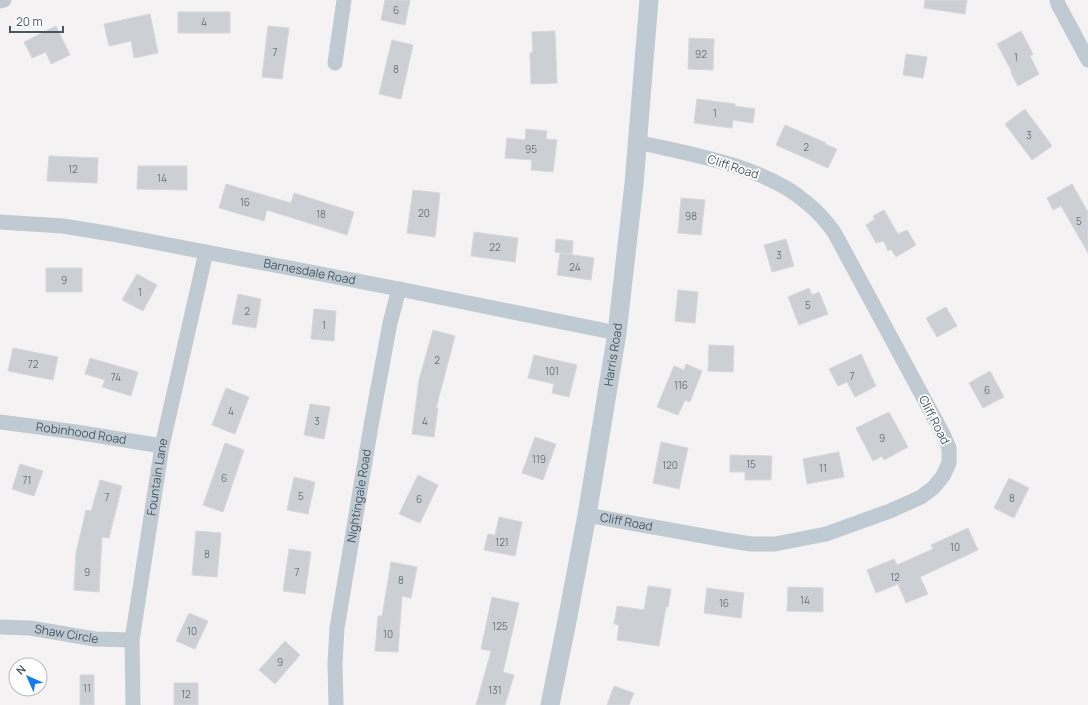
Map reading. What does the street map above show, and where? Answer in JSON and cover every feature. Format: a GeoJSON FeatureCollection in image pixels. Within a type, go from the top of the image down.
{"type":"FeatureCollection","features":[{"type":"Feature","properties":{"kind":"street"},"geometry":{"type":"LineString","coordinates":[[335,63],[344,0]]}},
{"type":"Feature","properties":{"kind":"street","name":"Harris Road"},"geometry":{"type":"LineString","coordinates":[[550,705],[587,515],[616,333],[634,184],[649,0]]}},
{"type":"Feature","properties":{"kind":"street"},"geometry":{"type":"LineString","coordinates":[[1057,0],[1088,60]]}},
{"type":"Feature","properties":{"kind":"street","name":"Cliff Road"},"geometry":{"type":"LineString","coordinates":[[587,515],[751,544],[775,544],[826,534],[890,511],[921,497],[933,488],[943,476],[949,463],[949,448],[943,434],[834,232],[821,216],[790,190],[752,172],[713,160],[637,142]]}},
{"type":"Feature","properties":{"kind":"street","name":"Barnesdale Road"},"geometry":{"type":"LineString","coordinates":[[0,222],[63,226],[112,234],[399,289],[616,333]]}},
{"type":"Feature","properties":{"kind":"street","name":"Fountain Lane"},"geometry":{"type":"LineString","coordinates":[[133,705],[132,640],[162,446],[206,252]]}},
{"type":"Feature","properties":{"kind":"street","name":"Nightingale Road"},"geometry":{"type":"LineString","coordinates":[[336,705],[337,628],[372,420],[390,323],[399,289]]}},
{"type":"Feature","properties":{"kind":"street","name":"Robinhood Road"},"geometry":{"type":"LineString","coordinates":[[0,422],[76,432],[162,446]]}},
{"type":"Feature","properties":{"kind":"street","name":"Shaw Circle"},"geometry":{"type":"LineString","coordinates":[[0,627],[30,628],[95,639],[132,640]]}},
{"type":"Feature","properties":{"kind":"building"},"geometry":{"type":"Polygon","coordinates":[[[385,0],[410,0],[405,25],[381,20],[385,0]]]}},
{"type":"Feature","properties":{"kind":"building"},"geometry":{"type":"Polygon","coordinates":[[[925,0],[967,0],[965,14],[924,8],[925,0]]]}},
{"type":"Feature","properties":{"kind":"building"},"geometry":{"type":"Polygon","coordinates":[[[178,12],[230,12],[230,33],[178,33],[178,12]]]}},
{"type":"Feature","properties":{"kind":"building"},"geometry":{"type":"Polygon","coordinates":[[[150,14],[158,53],[134,58],[131,41],[109,46],[104,24],[150,14]]]}},
{"type":"Feature","properties":{"kind":"building"},"geometry":{"type":"Polygon","coordinates":[[[56,26],[70,55],[51,64],[46,52],[32,58],[24,42],[56,26]]]}},
{"type":"Feature","properties":{"kind":"building"},"geometry":{"type":"Polygon","coordinates":[[[268,26],[289,28],[282,79],[262,77],[268,26]]]}},
{"type":"Feature","properties":{"kind":"building"},"geometry":{"type":"Polygon","coordinates":[[[555,31],[557,83],[531,84],[530,53],[533,52],[532,32],[555,31]]]}},
{"type":"Feature","properties":{"kind":"building"},"geometry":{"type":"Polygon","coordinates":[[[1021,31],[1033,54],[1030,56],[1039,74],[1018,86],[997,44],[1021,31]]]}},
{"type":"Feature","properties":{"kind":"building"},"geometry":{"type":"Polygon","coordinates":[[[689,38],[714,39],[713,70],[688,69],[689,38]]]}},
{"type":"Feature","properties":{"kind":"building"},"geometry":{"type":"Polygon","coordinates":[[[392,40],[413,45],[401,99],[379,94],[392,40]]]}},
{"type":"Feature","properties":{"kind":"building"},"geometry":{"type":"Polygon","coordinates":[[[906,54],[927,57],[923,78],[903,75],[906,54]]]}},
{"type":"Feature","properties":{"kind":"building"},"geometry":{"type":"Polygon","coordinates":[[[697,99],[735,104],[735,106],[755,109],[753,123],[733,120],[732,128],[694,123],[697,99]]]}},
{"type":"Feature","properties":{"kind":"building"},"geometry":{"type":"Polygon","coordinates":[[[1025,109],[1052,146],[1032,160],[1005,124],[1025,109]]]}},
{"type":"Feature","properties":{"kind":"building"},"geometry":{"type":"Polygon","coordinates":[[[785,125],[837,149],[828,168],[776,145],[785,125]]]}},
{"type":"Feature","properties":{"kind":"building"},"geometry":{"type":"Polygon","coordinates":[[[526,129],[547,131],[546,139],[557,140],[553,172],[531,170],[532,160],[505,158],[507,138],[525,140],[526,129]]]}},
{"type":"Feature","properties":{"kind":"building"},"geometry":{"type":"Polygon","coordinates":[[[49,156],[98,158],[97,183],[47,181],[49,156]]]}},
{"type":"Feature","properties":{"kind":"building"},"geometry":{"type":"Polygon","coordinates":[[[138,166],[187,166],[187,190],[137,189],[138,166]]]}},
{"type":"Feature","properties":{"kind":"building"},"geometry":{"type":"Polygon","coordinates":[[[226,184],[291,203],[294,193],[354,212],[347,235],[267,210],[264,221],[219,208],[226,184]]]}},
{"type":"Feature","properties":{"kind":"building"},"geometry":{"type":"Polygon","coordinates":[[[1072,184],[1088,212],[1088,253],[1061,206],[1053,210],[1047,198],[1072,184]]]}},
{"type":"Feature","properties":{"kind":"building"},"geometry":{"type":"Polygon","coordinates":[[[413,190],[440,193],[435,237],[407,233],[413,190]]]}},
{"type":"Feature","properties":{"kind":"building"},"geometry":{"type":"Polygon","coordinates":[[[681,198],[705,200],[701,235],[678,233],[681,198]]]}},
{"type":"Feature","properties":{"kind":"building"},"geometry":{"type":"Polygon","coordinates":[[[884,210],[898,234],[907,230],[916,245],[896,257],[891,249],[888,251],[884,241],[876,243],[866,225],[875,219],[873,216],[884,210]]]}},
{"type":"Feature","properties":{"kind":"building"},"geometry":{"type":"Polygon","coordinates":[[[474,232],[518,238],[515,262],[471,256],[474,232]]]}},
{"type":"Feature","properties":{"kind":"building"},"geometry":{"type":"Polygon","coordinates":[[[556,239],[573,241],[572,254],[555,252],[556,239]]]}},
{"type":"Feature","properties":{"kind":"building"},"geometry":{"type":"Polygon","coordinates":[[[786,239],[794,266],[772,272],[764,245],[786,239]]]}},
{"type":"Feature","properties":{"kind":"building"},"geometry":{"type":"Polygon","coordinates":[[[560,253],[594,258],[591,280],[557,275],[560,253]]]}},
{"type":"Feature","properties":{"kind":"building"},"geometry":{"type":"Polygon","coordinates":[[[46,268],[82,268],[82,292],[46,292],[46,268]]]}},
{"type":"Feature","properties":{"kind":"building"},"geometry":{"type":"Polygon","coordinates":[[[137,274],[157,285],[143,311],[122,300],[137,274]]]}},
{"type":"Feature","properties":{"kind":"building"},"geometry":{"type":"Polygon","coordinates":[[[809,288],[812,295],[819,292],[828,314],[799,325],[788,297],[809,288]]]}},
{"type":"Feature","properties":{"kind":"building"},"geometry":{"type":"Polygon","coordinates":[[[678,290],[698,292],[695,323],[675,321],[678,290]]]}},
{"type":"Feature","properties":{"kind":"building"},"geometry":{"type":"Polygon","coordinates":[[[238,294],[261,299],[256,328],[232,324],[238,294]]]}},
{"type":"Feature","properties":{"kind":"building"},"geometry":{"type":"Polygon","coordinates":[[[946,307],[957,326],[937,337],[926,318],[946,307]]]}},
{"type":"Feature","properties":{"kind":"building"},"geometry":{"type":"Polygon","coordinates":[[[314,309],[336,311],[334,341],[311,339],[314,309]]]}},
{"type":"Feature","properties":{"kind":"building"},"geometry":{"type":"Polygon","coordinates":[[[433,330],[455,336],[436,408],[438,408],[434,437],[412,434],[419,380],[433,330]]]}},
{"type":"Feature","properties":{"kind":"building"},"geometry":{"type":"Polygon","coordinates":[[[709,345],[734,346],[733,372],[708,371],[709,345]]]}},
{"type":"Feature","properties":{"kind":"building"},"geometry":{"type":"Polygon","coordinates":[[[13,348],[58,357],[53,380],[8,371],[13,348]]]}},
{"type":"Feature","properties":{"kind":"building"},"geometry":{"type":"Polygon","coordinates":[[[861,354],[876,386],[855,397],[847,382],[838,386],[829,369],[861,354]]]}},
{"type":"Feature","properties":{"kind":"building"},"geometry":{"type":"Polygon","coordinates":[[[534,355],[577,365],[569,397],[552,393],[554,384],[528,378],[534,355]]]}},
{"type":"Feature","properties":{"kind":"building"},"geometry":{"type":"Polygon","coordinates":[[[90,358],[138,372],[131,396],[102,387],[105,380],[85,374],[90,358]]]}},
{"type":"Feature","properties":{"kind":"building"},"geometry":{"type":"Polygon","coordinates":[[[686,364],[702,371],[690,402],[685,400],[678,415],[657,407],[674,366],[684,370],[686,364]]]}},
{"type":"Feature","properties":{"kind":"building"},"geometry":{"type":"Polygon","coordinates":[[[990,371],[1004,397],[983,408],[969,383],[990,371]]]}},
{"type":"Feature","properties":{"kind":"building"},"geometry":{"type":"Polygon","coordinates":[[[226,388],[249,397],[235,434],[212,425],[226,388]]]}},
{"type":"Feature","properties":{"kind":"building"},"geometry":{"type":"Polygon","coordinates":[[[310,404],[330,407],[324,439],[304,435],[310,404]]]}},
{"type":"Feature","properties":{"kind":"building"},"geometry":{"type":"Polygon","coordinates":[[[889,412],[908,447],[884,460],[882,456],[873,461],[856,428],[889,412]]]}},
{"type":"Feature","properties":{"kind":"building"},"geometry":{"type":"Polygon","coordinates":[[[535,437],[556,444],[543,480],[522,473],[535,437]]]}},
{"type":"Feature","properties":{"kind":"building"},"geometry":{"type":"Polygon","coordinates":[[[661,442],[688,448],[679,489],[653,483],[661,442]]]}},
{"type":"Feature","properties":{"kind":"building"},"geometry":{"type":"Polygon","coordinates":[[[225,443],[244,450],[223,512],[203,505],[225,443]]]}},
{"type":"Feature","properties":{"kind":"building"},"geometry":{"type":"Polygon","coordinates":[[[839,452],[844,477],[807,484],[803,459],[839,452]]]}},
{"type":"Feature","properties":{"kind":"building"},"geometry":{"type":"Polygon","coordinates":[[[730,455],[772,456],[771,480],[745,480],[745,472],[730,472],[730,455]]]}},
{"type":"Feature","properties":{"kind":"building"},"geometry":{"type":"Polygon","coordinates":[[[20,464],[43,471],[34,496],[12,489],[20,464]]]}},
{"type":"Feature","properties":{"kind":"building"},"geometry":{"type":"Polygon","coordinates":[[[418,475],[438,485],[420,523],[399,514],[418,475]]]}},
{"type":"Feature","properties":{"kind":"building"},"geometry":{"type":"Polygon","coordinates":[[[294,477],[315,482],[308,514],[287,510],[294,477]]]}},
{"type":"Feature","properties":{"kind":"building"},"geometry":{"type":"Polygon","coordinates":[[[1009,478],[1029,488],[1014,518],[994,508],[1009,478]]]}},
{"type":"Feature","properties":{"kind":"building"},"geometry":{"type":"Polygon","coordinates":[[[100,480],[122,486],[109,538],[102,537],[99,592],[74,590],[76,553],[86,510],[91,511],[100,480]]]}},
{"type":"Feature","properties":{"kind":"building"},"geometry":{"type":"Polygon","coordinates":[[[499,517],[522,522],[515,556],[484,550],[488,534],[495,535],[499,517]]]}},
{"type":"Feature","properties":{"kind":"building"},"geometry":{"type":"Polygon","coordinates":[[[968,528],[978,550],[920,577],[928,594],[906,603],[898,584],[876,593],[867,570],[894,559],[897,565],[933,549],[931,545],[968,528]]]}},
{"type":"Feature","properties":{"kind":"building"},"geometry":{"type":"Polygon","coordinates":[[[196,531],[221,533],[217,577],[192,575],[196,531]]]}},
{"type":"Feature","properties":{"kind":"building"},"geometry":{"type":"Polygon","coordinates":[[[289,549],[311,552],[305,594],[283,591],[289,549]]]}},
{"type":"Feature","properties":{"kind":"building"},"geometry":{"type":"Polygon","coordinates":[[[391,562],[417,567],[411,598],[402,596],[398,652],[375,651],[378,616],[382,616],[391,562]]]}},
{"type":"Feature","properties":{"kind":"building"},"geometry":{"type":"Polygon","coordinates":[[[648,586],[671,589],[659,646],[617,640],[619,625],[614,624],[617,606],[644,610],[648,586]]]}},
{"type":"Feature","properties":{"kind":"building"},"geometry":{"type":"Polygon","coordinates":[[[788,587],[823,588],[823,612],[787,611],[788,587]]]}},
{"type":"Feature","properties":{"kind":"building"},"geometry":{"type":"Polygon","coordinates":[[[707,588],[744,593],[741,618],[704,613],[707,588]]]}},
{"type":"Feature","properties":{"kind":"building"},"geometry":{"type":"Polygon","coordinates":[[[492,597],[519,603],[503,672],[514,675],[505,705],[476,705],[491,651],[481,649],[492,597]]]}},
{"type":"Feature","properties":{"kind":"building"},"geometry":{"type":"Polygon","coordinates":[[[189,613],[208,621],[195,649],[176,641],[189,613]]]}},
{"type":"Feature","properties":{"kind":"building"},"geometry":{"type":"Polygon","coordinates":[[[285,641],[300,655],[275,684],[259,670],[285,641]]]}},
{"type":"Feature","properties":{"kind":"building"},"geometry":{"type":"Polygon","coordinates":[[[80,675],[94,675],[94,705],[80,705],[80,675]]]}},
{"type":"Feature","properties":{"kind":"building"},"geometry":{"type":"Polygon","coordinates":[[[174,683],[198,683],[198,705],[174,705],[174,683]]]}},
{"type":"Feature","properties":{"kind":"building"},"geometry":{"type":"Polygon","coordinates":[[[614,686],[634,693],[629,705],[607,705],[614,686]]]}}]}
